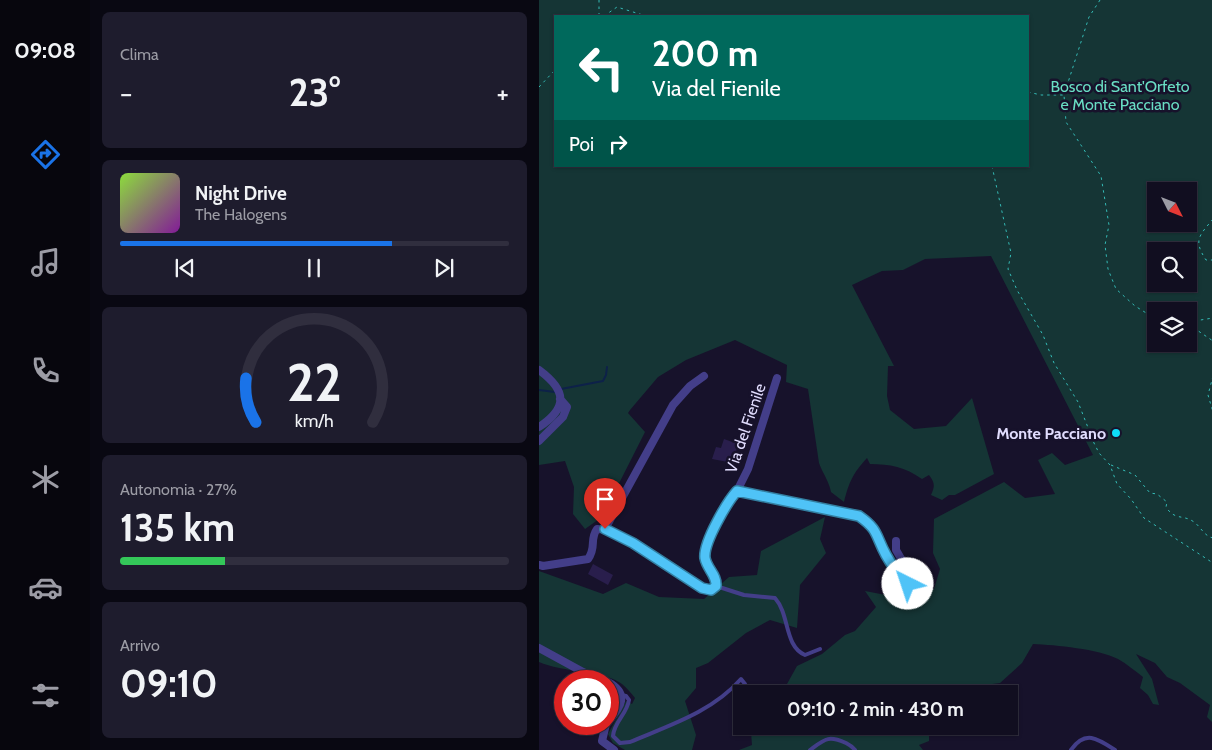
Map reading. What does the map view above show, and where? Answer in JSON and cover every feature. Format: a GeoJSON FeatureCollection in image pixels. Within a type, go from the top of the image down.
{"type":"FeatureCollection","features":[{"type":"Feature","properties":{"kind":"street"},"geometry":{"type":"LineString","coordinates":[[539,370],[554,381],[561,394],[560,406],[547,422],[539,427]]}},
{"type":"Feature","properties":{"kind":"street"},"geometry":{"type":"LineString","coordinates":[[605,529],[673,405],[690,386],[704,376]]}},
{"type":"Feature","properties":{"kind":"street","name":"Via del Fienile"},"geometry":{"type":"LineString","coordinates":[[716,586],[716,580],[707,566],[704,555],[727,502],[737,491],[748,469],[777,378]]}},
{"type":"Feature","properties":{"kind":"street"},"geometry":{"type":"LineString","coordinates":[[539,441],[563,417],[567,407],[560,399]]}},
{"type":"Feature","properties":{"kind":"street"},"geometry":{"type":"LineString","coordinates":[[737,491],[859,516],[872,525],[884,553],[895,571],[908,584],[913,584],[913,579],[896,550],[896,542]]}},
{"type":"Feature","properties":{"kind":"street"},"geometry":{"type":"LineString","coordinates":[[539,565],[588,559],[593,552],[593,535],[597,530],[605,529],[633,543],[702,588],[711,590],[716,586]]}},
{"type":"Feature","properties":{"kind":"street"},"geometry":{"type":"LineString","coordinates":[[539,648],[579,670]]}},
{"type":"Feature","properties":{"kind":"street"},"geometry":{"type":"LineString","coordinates":[[619,691],[621,695],[619,709]]}},
{"type":"Feature","properties":{"kind":"street"},"geometry":{"type":"LineString","coordinates":[[604,735],[603,741],[614,750]]}},
{"type":"Feature","properties":{"kind":"lane"},"geometry":{"type":"LineString","coordinates":[[716,586],[744,595],[775,598],[781,605],[793,646],[798,652],[805,655],[820,649]]}},
{"type":"Feature","properties":{"kind":"lane"},"geometry":{"type":"LineString","coordinates":[[735,685],[741,679],[745,685]]}},
{"type":"Feature","properties":{"kind":"lane"},"geometry":{"type":"LineString","coordinates":[[621,695],[626,696],[629,700],[627,710],[613,728],[613,736],[620,743],[630,742],[692,716],[727,694],[733,688]]}},
{"type":"Feature","properties":{"kind":"lane"},"geometry":{"type":"LineString","coordinates":[[1071,750],[1079,739],[1086,737],[1115,750]]}},
{"type":"Feature","properties":{"kind":"lane"},"geometry":{"type":"LineString","coordinates":[[810,750],[824,740],[835,738],[852,746],[855,750]]}},
{"type":"Feature","properties":{"kind":"path"},"geometry":{"type":"LineString","coordinates":[[599,0],[599,15]]}},
{"type":"Feature","properties":{"kind":"path"},"geometry":{"type":"LineString","coordinates":[[1100,0],[1089,17],[1064,95],[1066,122],[1101,176],[1109,225],[1105,245],[1109,269],[1116,289],[1135,306],[1147,314]]}},
{"type":"Feature","properties":{"kind":"path"},"geometry":{"type":"LineString","coordinates":[[605,15],[617,7],[643,15]]}},
{"type":"Feature","properties":{"kind":"path"},"geometry":{"type":"LineString","coordinates":[[539,86],[554,71]]}},
{"type":"Feature","properties":{"kind":"path"},"geometry":{"type":"LineString","coordinates":[[1029,92],[1041,95],[1064,95]]}},
{"type":"Feature","properties":{"kind":"path"},"geometry":{"type":"LineString","coordinates":[[992,167],[1011,253],[1008,269],[1026,308],[1043,335],[1054,363],[1078,402],[1099,452],[1110,465],[1117,484],[1131,499],[1144,518],[1212,563]]}},
{"type":"Feature","properties":{"kind":"path"},"geometry":{"type":"LineString","coordinates":[[1212,219],[1199,238],[1199,249],[1206,260],[1212,260]]}},
{"type":"Feature","properties":{"kind":"path"},"geometry":{"type":"LineString","coordinates":[[1197,320],[1212,318]]}},
{"type":"Feature","properties":{"kind":"path"},"geometry":{"type":"LineString","coordinates":[[1197,329],[1212,340]]}},
{"type":"Feature","properties":{"kind":"path"},"geometry":{"type":"LineString","coordinates":[[1212,376],[1208,395],[1212,412]]}},
{"type":"Feature","properties":{"kind":"path"},"geometry":{"type":"LineString","coordinates":[[1110,465],[1135,475],[1152,495],[1157,494],[1167,502],[1166,507],[1175,517],[1193,521],[1207,537],[1212,538]]}},
{"type":"Feature","properties":{"kind":"green space","name":"Bosco di Sant'Orfeto e Monte Pacciano"},"geometry":{"type":"Polygon","coordinates":[[[539,0],[1212,0],[1212,722],[1207,717],[1210,705],[1180,683],[1167,677],[1155,663],[1136,654],[1152,679],[1159,705],[1153,704],[1148,695],[1140,688],[1143,677],[1118,659],[1088,650],[1033,644],[1022,663],[1000,683],[985,685],[787,685],[797,666],[822,654],[845,635],[855,631],[876,607],[865,591],[896,597],[910,585],[934,589],[940,569],[933,553],[934,519],[1004,482],[1025,498],[1055,494],[1038,460],[1052,453],[1065,465],[1093,455],[991,256],[925,259],[903,270],[882,271],[852,285],[894,366],[888,366],[887,396],[890,410],[914,429],[946,426],[972,398],[994,474],[955,495],[949,495],[942,500],[931,495],[934,485],[929,475],[922,479],[897,467],[870,464],[867,458],[852,478],[844,502],[831,492],[819,463],[808,389],[786,382],[787,365],[735,340],[686,360],[658,377],[630,410],[628,413],[645,432],[602,517],[585,529],[573,514],[574,487],[565,461],[539,465],[539,431],[545,426],[539,423],[539,0]]]}},
{"type":"Feature","properties":{"kind":"green space"},"geometry":{"type":"Polygon","coordinates":[[[825,517],[820,539],[826,553],[800,585],[797,628],[770,620],[746,633],[708,663],[696,668],[696,688],[685,701],[696,735],[692,750],[625,750],[613,743],[609,735],[619,735],[619,714],[626,701],[632,704],[635,698],[619,682],[619,670],[571,670],[539,662],[539,571],[603,594],[626,583],[659,597],[704,599],[729,577],[757,575],[761,551],[825,517]]]}},
{"type":"Feature","properties":{"kind":"green space"},"geometry":{"type":"Polygon","coordinates":[[[751,735],[929,735],[929,741],[919,745],[923,750],[739,750],[752,745],[751,735]]]}},
{"type":"Feature","properties":{"kind":"building"},"geometry":{"type":"Polygon","coordinates":[[[724,439],[738,444],[733,463],[712,459],[716,447],[721,448],[724,439]]]}},
{"type":"Feature","properties":{"kind":"building"},"geometry":{"type":"Polygon","coordinates":[[[593,564],[613,575],[608,585],[588,574],[593,564]]]}},
{"type":"Feature","properties":{"kind":"waterway"},"geometry":{"type":"LineString","coordinates":[[561,389],[603,381],[607,367]]}},
{"type":"Feature","properties":{"kind":"waterway"},"geometry":{"type":"LineString","coordinates":[[539,390],[555,392]]}},
{"type":"Feature","properties":{"kind":"place","name":"Monte Pacciano"},"geometry":{"type":"Point","coordinates":[1116,433]}},
{"type":"Feature","properties":{"kind":"route"},"geometry":{"type":"LineString","coordinates":[[605,529],[633,543],[702,588],[711,590],[716,586],[716,580],[707,566],[704,555],[727,502],[737,491],[859,516],[872,525],[878,535],[884,553],[895,571],[908,584]]}}]}
